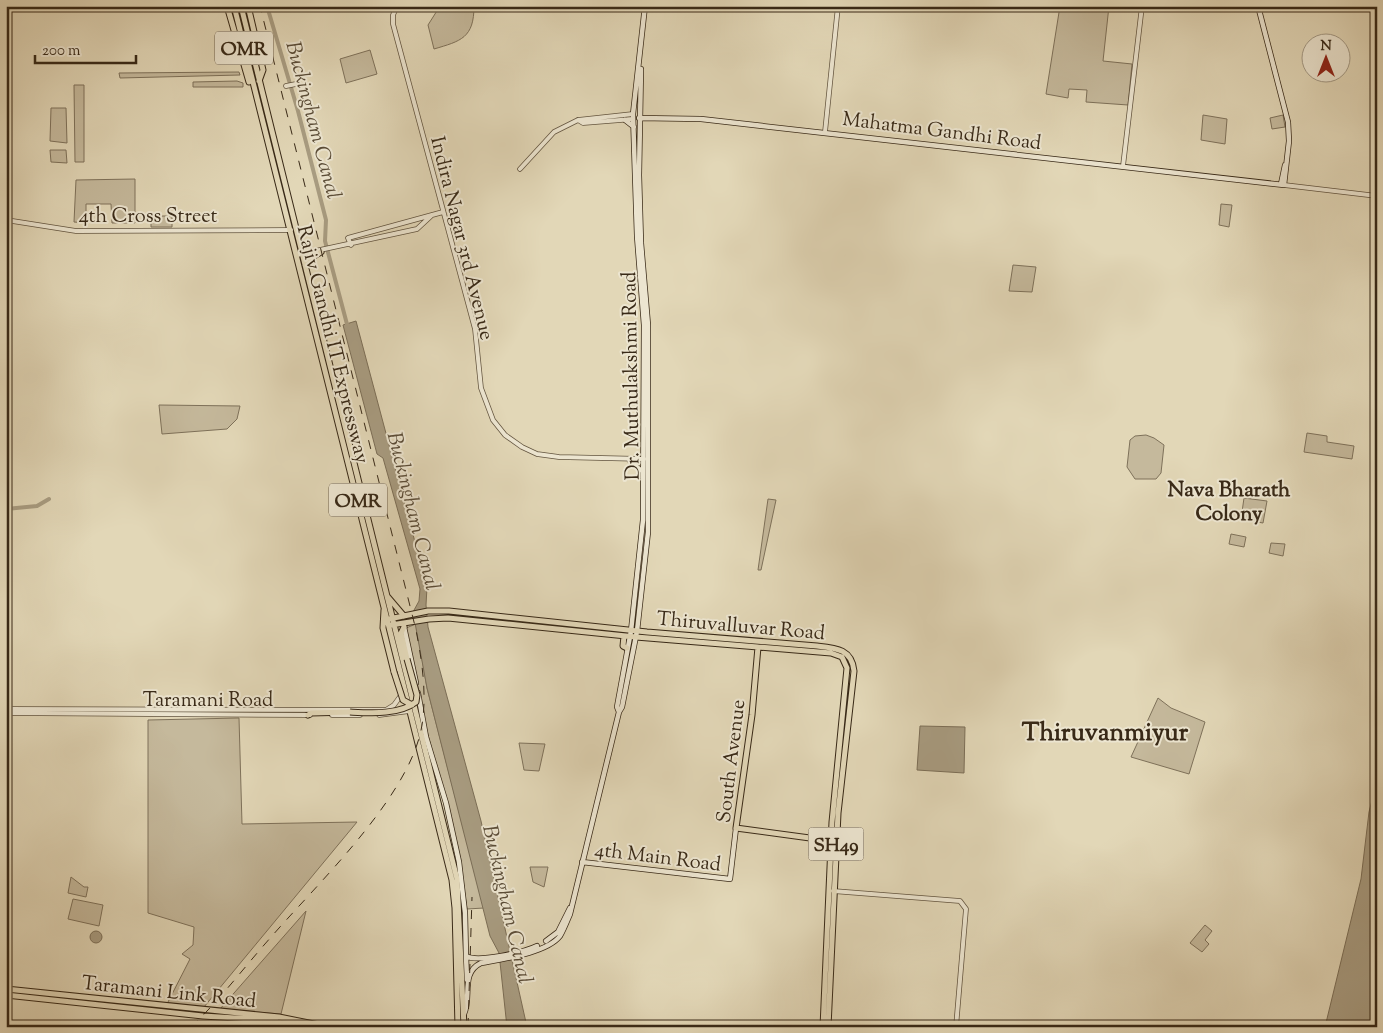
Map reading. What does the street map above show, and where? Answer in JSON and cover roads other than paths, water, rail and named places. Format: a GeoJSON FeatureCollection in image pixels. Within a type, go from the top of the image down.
{"type":"FeatureCollection","features":[{"type":"Feature","properties":{"kind":"main road","name":"Rajiv Gandhi IT Expressway"},"geometry":{"type":"LineString","coordinates":[[234,6],[253,90],[291,230],[304,265],[386,596],[389,622],[410,708]]}},
{"type":"Feature","properties":{"kind":"main road","name":"Rajiv Gandhi IT Expressway"},"geometry":{"type":"LineString","coordinates":[[241,6],[384,609],[389,622]]}},
{"type":"Feature","properties":{"kind":"main road"},"geometry":{"type":"LineString","coordinates":[[248,6],[263,70],[259,84]]}},
{"type":"Feature","properties":{"kind":"main road"},"geometry":{"type":"LineString","coordinates":[[636,116],[645,6]]}},
{"type":"Feature","properties":{"kind":"main road"},"geometry":{"type":"LineString","coordinates":[[1258,6],[1288,122],[1289,141],[1283,183]]}},
{"type":"Feature","properties":{"kind":"main road"},"geometry":{"type":"LineString","coordinates":[[227,8],[246,76],[253,90]]}},
{"type":"Feature","properties":{"kind":"main road"},"geometry":{"type":"LineString","coordinates":[[636,116],[642,68]]}},
{"type":"Feature","properties":{"kind":"main road","name":"Dr. Muthulakshmi Road"},"geometry":{"type":"LineString","coordinates":[[632,634],[648,532],[644,459],[644,325],[634,127],[636,116]]}},
{"type":"Feature","properties":{"kind":"main road","name":"Dr. Muthulakshmi Road"},"geometry":{"type":"LineString","coordinates":[[636,116],[640,247]]}},
{"type":"Feature","properties":{"kind":"main road","name":"Mahatma Gandhi Road"},"geometry":{"type":"LineString","coordinates":[[636,116],[701,119],[1283,183]]}},
{"type":"Feature","properties":{"kind":"main road"},"geometry":{"type":"LineString","coordinates":[[625,120],[634,127]]}},
{"type":"Feature","properties":{"kind":"main road"},"geometry":{"type":"LineString","coordinates":[[304,265],[307,260],[321,252]]}},
{"type":"Feature","properties":{"kind":"main road","name":"Dr. Muthulakshmi Road"},"geometry":{"type":"LineString","coordinates":[[632,634],[643,535],[642,471],[644,459]]}},
{"type":"Feature","properties":{"kind":"main road"},"geometry":{"type":"LineString","coordinates":[[386,596],[404,616]]}},
{"type":"Feature","properties":{"kind":"main road","name":"Thiruvalluvar Road"},"geometry":{"type":"LineString","coordinates":[[389,622],[404,616],[428,611],[449,611],[620,629],[632,634],[831,647],[848,654],[853,663],[851,709],[832,841]]}},
{"type":"Feature","properties":{"kind":"main road"},"geometry":{"type":"LineString","coordinates":[[389,622],[404,625],[429,618],[448,618],[632,634]]}},
{"type":"Feature","properties":{"kind":"main road"},"geometry":{"type":"LineString","coordinates":[[308,715],[311,713],[385,712],[410,708],[416,702],[417,695],[401,633],[389,622]]}},
{"type":"Feature","properties":{"kind":"main road"},"geometry":{"type":"LineString","coordinates":[[389,622],[402,654],[435,778],[446,803],[459,862],[465,913],[467,1008],[464,1014]]}},
{"type":"Feature","properties":{"kind":"main road"},"geometry":{"type":"LineString","coordinates":[[389,622],[382,628],[399,691],[403,700],[410,708],[458,879],[464,1027]]}},
{"type":"Feature","properties":{"kind":"main road"},"geometry":{"type":"LineString","coordinates":[[401,633],[404,625]]}},
{"type":"Feature","properties":{"kind":"main road"},"geometry":{"type":"LineString","coordinates":[[404,625],[435,778],[432,787]]}},
{"type":"Feature","properties":{"kind":"main road"},"geometry":{"type":"LineString","coordinates":[[466,956],[481,961],[529,950],[559,936],[570,908],[618,712],[627,648],[623,646],[632,634]]}},
{"type":"Feature","properties":{"kind":"main road"},"geometry":{"type":"LineString","coordinates":[[618,712],[622,707],[632,634]]}},
{"type":"Feature","properties":{"kind":"main road","name":"SH49"},"geometry":{"type":"LineString","coordinates":[[632,634],[758,647]]}},
{"type":"Feature","properties":{"kind":"main road","name":"Thiruvalluvar Road"},"geometry":{"type":"LineString","coordinates":[[758,647],[831,653],[842,657],[847,668],[835,822]]}},
{"type":"Feature","properties":{"kind":"main road","name":"South Avenue"},"geometry":{"type":"LineString","coordinates":[[730,879],[752,715],[758,647]]}},
{"type":"Feature","properties":{"kind":"main road"},"geometry":{"type":"LineString","coordinates":[[435,798],[455,903],[458,1027]]}},
{"type":"Feature","properties":{"kind":"main road","name":"SH49"},"geometry":{"type":"LineString","coordinates":[[823,1027],[835,822]]}},
{"type":"Feature","properties":{"kind":"main road"},"geometry":{"type":"LineString","coordinates":[[736,828],[832,841]]}},
{"type":"Feature","properties":{"kind":"main road","name":"SH49"},"geometry":{"type":"LineString","coordinates":[[828,1027],[832,841]]}},
{"type":"Feature","properties":{"kind":"main road","name":"4th Main Road"},"geometry":{"type":"LineString","coordinates":[[582,862],[730,879]]}},
{"type":"Feature","properties":{"kind":"main road"},"geometry":{"type":"LineString","coordinates":[[460,908],[465,913]]}},
{"type":"Feature","properties":{"kind":"main road"},"geometry":{"type":"LineString","coordinates":[[467,986],[471,972],[481,961]]}},
{"type":"Feature","properties":{"kind":"main road","name":"Taramani Link Road"},"geometry":{"type":"LineString","coordinates":[[6,989],[279,1017],[329,1027]]}},
{"type":"Feature","properties":{"kind":"main road","name":"Taramani Link Road"},"geometry":{"type":"LineString","coordinates":[[6,996],[203,1016],[266,1020],[305,1027]]}},
{"type":"Feature","properties":{"kind":"street","name":"Indira Nagar 3rd Avenue"},"geometry":{"type":"LineString","coordinates":[[398,6],[392,17],[475,329],[480,388],[490,416],[499,430],[522,447],[537,454],[559,457],[644,459]]}},
{"type":"Feature","properties":{"kind":"street"},"geometry":{"type":"LineString","coordinates":[[825,132],[838,6]]}},
{"type":"Feature","properties":{"kind":"street"},"geometry":{"type":"LineString","coordinates":[[1123,166],[1142,6]]}},
{"type":"Feature","properties":{"kind":"street"},"geometry":{"type":"LineString","coordinates":[[286,86],[296,84]]}},
{"type":"Feature","properties":{"kind":"street"},"geometry":{"type":"LineString","coordinates":[[520,168],[554,132],[578,120],[625,120],[636,116]]}},
{"type":"Feature","properties":{"kind":"street"},"geometry":{"type":"LineString","coordinates":[[586,120],[636,116]]}},
{"type":"Feature","properties":{"kind":"street"},"geometry":{"type":"LineString","coordinates":[[1283,183],[1377,195]]}},
{"type":"Feature","properties":{"kind":"street"},"geometry":{"type":"LineString","coordinates":[[351,245],[348,238],[443,212]]}},
{"type":"Feature","properties":{"kind":"street"},"geometry":{"type":"LineString","coordinates":[[300,255],[321,252],[417,229],[431,216]]}},
{"type":"Feature","properties":{"kind":"street","name":"4th Cross Street"},"geometry":{"type":"LineString","coordinates":[[6,220],[76,231],[291,230]]}},
{"type":"Feature","properties":{"kind":"street"},"geometry":{"type":"LineString","coordinates":[[627,459],[642,471]]}},
{"type":"Feature","properties":{"kind":"street"},"geometry":{"type":"LineString","coordinates":[[400,713],[398,701],[404,689]]}},
{"type":"Feature","properties":{"kind":"street","name":"Taramani Road"},"geometry":{"type":"LineString","coordinates":[[6,711],[386,710],[398,701]]}},
{"type":"Feature","properties":{"kind":"street","name":"Taramani Road"},"geometry":{"type":"LineString","coordinates":[[6,711],[308,715],[400,713],[410,708]]}},
{"type":"Feature","properties":{"kind":"street"},"geometry":{"type":"LineString","coordinates":[[831,891],[960,900],[966,909],[956,1027]]}},
{"type":"Feature","properties":{"kind":"waterway","name":"Buckingham Canal"},"geometry":{"type":"LineString","coordinates":[[267,6],[298,111],[326,220],[325,241],[348,328]]}},
{"type":"Feature","properties":{"kind":"waterway"},"geometry":{"type":"LineString","coordinates":[[6,509],[37,506],[49,499]]}},
{"type":"Feature","properties":{"kind":"railway"},"geometry":{"type":"LineString","coordinates":[[191,1027],[212,1006],[337,864],[382,809],[414,752],[422,725],[424,701],[423,677],[416,630],[260,6]]}},
{"type":"Feature","properties":{"kind":"railway"},"geometry":{"type":"LineString","coordinates":[[468,1027],[472,897]]}},
{"type":"Feature","properties":{"kind":"district","name":"Nava Bharath Colony"},"geometry":{"type":"Point","coordinates":[1229,501]}},
{"type":"Feature","properties":{"kind":"district","name":"Thiruvanmiyur"},"geometry":{"type":"Point","coordinates":[1105,731]}}]}
